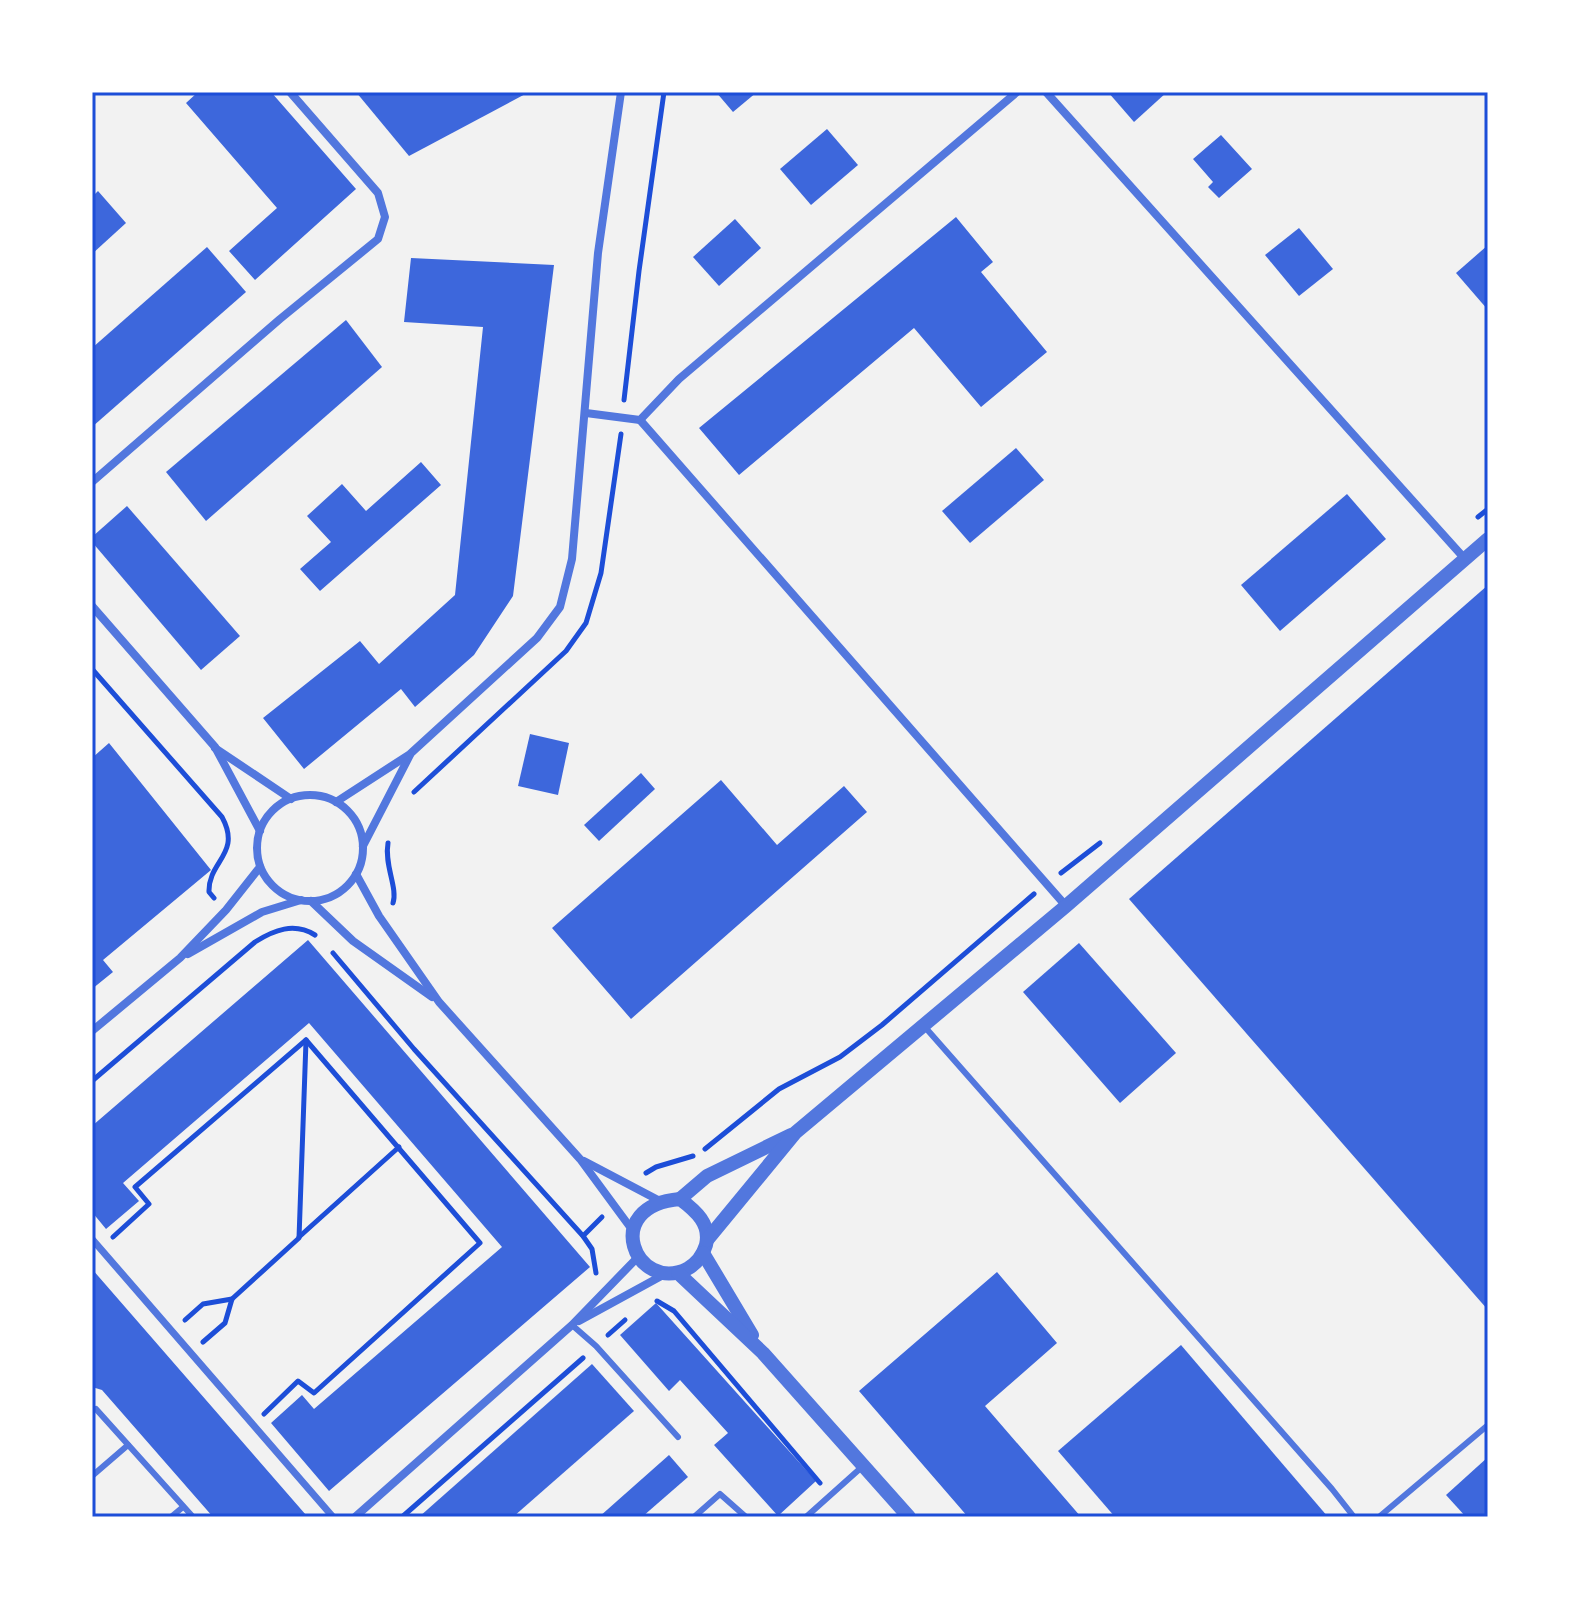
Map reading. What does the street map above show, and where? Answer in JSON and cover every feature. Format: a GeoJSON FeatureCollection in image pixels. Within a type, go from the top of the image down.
{"type":"FeatureCollection","features":[{"type":"Feature","properties":{"kind":"street"},"geometry":{"type":"LineString","coordinates":[[92,482],[268,329],[378,239],[385,217],[378,193],[290,92]]}},
{"type":"Feature","properties":{"kind":"street"},"geometry":{"type":"LineString","coordinates":[[336,802],[410,754],[537,638],[560,607],[572,559],[598,253],[621,92]]}},
{"type":"Feature","properties":{"kind":"street"},"geometry":{"type":"LineString","coordinates":[[640,420],[679,379],[1017,92]]}},
{"type":"Feature","properties":{"kind":"street"},"geometry":{"type":"LineString","coordinates":[[1046,92],[1465,559]]}},
{"type":"Feature","properties":{"kind":"street"},"geometry":{"type":"LineString","coordinates":[[586,413],[640,420],[1066,906]]}},
{"type":"Feature","properties":{"kind":"street"},"geometry":{"type":"LineString","coordinates":[[572,1325],[693,1266],[795,1133],[1066,906],[1488,539]]}},
{"type":"Feature","properties":{"kind":"street"},"geometry":{"type":"LineString","coordinates":[[92,606],[215,747],[260,831]]}},
{"type":"Feature","properties":{"kind":"street"},"geometry":{"type":"LineString","coordinates":[[215,747],[291,799]]}},
{"type":"Feature","properties":{"kind":"street"},"geometry":{"type":"LineString","coordinates":[[180,958],[262,912],[328,897],[341,891],[356,874],[363,848],[410,754]]}},
{"type":"Feature","properties":{"kind":"street"},"geometry":{"type":"LineString","coordinates":[[363,848],[355,821],[336,802],[309,795],[291,799],[273,810],[260,831],[256,849],[260,867],[276,889],[306,901],[353,941],[439,1002]]}},
{"type":"Feature","properties":{"kind":"street"},"geometry":{"type":"LineString","coordinates":[[92,1031],[180,958],[226,910],[260,867]]}},
{"type":"Feature","properties":{"kind":"street"},"geometry":{"type":"LineString","coordinates":[[356,874],[379,916],[439,1002],[580,1159],[633,1231]]}},
{"type":"Feature","properties":{"kind":"street"},"geometry":{"type":"LineString","coordinates":[[795,1133],[707,1176],[680,1199],[660,1201],[646,1208],[637,1219],[633,1245],[638,1257],[653,1270],[672,1274],[763,1353],[909,1517]]}},
{"type":"Feature","properties":{"kind":"street"},"geometry":{"type":"LineString","coordinates":[[580,1159],[660,1201]]}},
{"type":"Feature","properties":{"kind":"street"},"geometry":{"type":"LineString","coordinates":[[680,1199],[698,1213],[706,1227],[705,1247],[763,1353]]}},
{"type":"Feature","properties":{"kind":"street"},"geometry":{"type":"LineString","coordinates":[[92,1239],[333,1517]]}},
{"type":"Feature","properties":{"kind":"street"},"geometry":{"type":"LineString","coordinates":[[355,1517],[572,1325],[638,1257]]}},
{"type":"Feature","properties":{"kind":"lane"},"geometry":{"type":"LineString","coordinates":[[924,1026],[1354,1517]]}},
{"type":"Feature","properties":{"kind":"lane"},"geometry":{"type":"LineString","coordinates":[[572,1325],[596,1346],[678,1437]]}},
{"type":"Feature","properties":{"kind":"lane"},"geometry":{"type":"LineString","coordinates":[[96,1409],[193,1517]]}},
{"type":"Feature","properties":{"kind":"lane"},"geometry":{"type":"LineString","coordinates":[[1379,1517],[1488,1425]]}},
{"type":"Feature","properties":{"kind":"lane"},"geometry":{"type":"LineString","coordinates":[[92,1476],[128,1445]]}},
{"type":"Feature","properties":{"kind":"lane"},"geometry":{"type":"LineString","coordinates":[[806,1517],[863,1466]]}},
{"type":"Feature","properties":{"kind":"lane"},"geometry":{"type":"LineString","coordinates":[[694,1517],[720,1494],[746,1517]]}},
{"type":"Feature","properties":{"kind":"lane"},"geometry":{"type":"LineString","coordinates":[[171,1517],[183,1507]]}},
{"type":"Feature","properties":{"kind":"path"},"geometry":{"type":"LineString","coordinates":[[1449,540],[1488,509]]}},
{"type":"Feature","properties":{"kind":"path"},"geometry":{"type":"LineString","coordinates":[[92,669],[222,817],[229,829],[226,855],[209,883],[209,892]]}},
{"type":"Feature","properties":{"kind":"path"},"geometry":{"type":"LineString","coordinates":[[645,1174],[656,1167],[699,1154],[779,1089],[840,1057],[1101,842]]}},
{"type":"Feature","properties":{"kind":"path"},"geometry":{"type":"LineString","coordinates":[[92,1081],[266,935],[284,928],[298,928],[311,932],[324,942]]}},
{"type":"Feature","properties":{"kind":"path"},"geometry":{"type":"LineString","coordinates":[[330,949],[414,1049],[583,1236],[592,1249],[595,1273]]}},
{"type":"Feature","properties":{"kind":"path"},"geometry":{"type":"LineString","coordinates":[[253,1425],[298,1381],[314,1393],[480,1243],[306,1040]]}},
{"type":"Feature","properties":{"kind":"path"},"geometry":{"type":"LineString","coordinates":[[299,1238],[306,1040]]}},
{"type":"Feature","properties":{"kind":"path"},"geometry":{"type":"LineString","coordinates":[[100,1248],[149,1204],[135,1187],[306,1040]]}},
{"type":"Feature","properties":{"kind":"path"},"geometry":{"type":"LineString","coordinates":[[190,1353],[225,1323],[232,1299],[399,1147]]}},
{"type":"Feature","properties":{"kind":"path"},"geometry":{"type":"LineString","coordinates":[[172,1331],[203,1304],[232,1299]]}},
{"type":"Feature","properties":{"kind":"building"},"geometry":{"type":"Polygon","coordinates":[[[198,92],[271,92],[356,189],[255,280],[229,251],[277,208],[186,103],[198,92]]]}},
{"type":"Feature","properties":{"kind":"building"},"geometry":{"type":"Polygon","coordinates":[[[356,92],[529,92],[409,156],[356,92]]]}},
{"type":"Feature","properties":{"kind":"building"},"geometry":{"type":"Polygon","coordinates":[[[716,92],[757,92],[733,112],[716,92]]]}},
{"type":"Feature","properties":{"kind":"building"},"geometry":{"type":"Polygon","coordinates":[[[1108,92],[1167,92],[1134,122],[1108,92]]]}},
{"type":"Feature","properties":{"kind":"building"},"geometry":{"type":"Polygon","coordinates":[[[827,129],[858,165],[811,205],[780,169],[827,129]]]}},
{"type":"Feature","properties":{"kind":"building"},"geometry":{"type":"Polygon","coordinates":[[[1221,135],[1252,169],[1219,198],[1208,187],[1213,182],[1193,159],[1221,135]]]}},
{"type":"Feature","properties":{"kind":"building"},"geometry":{"type":"Polygon","coordinates":[[[98,191],[126,223],[92,254],[92,197],[98,191]]]}},
{"type":"Feature","properties":{"kind":"building"},"geometry":{"type":"Polygon","coordinates":[[[956,217],[993,262],[981,272],[1047,352],[981,407],[914,328],[739,475],[699,428],[956,217]]]}},
{"type":"Feature","properties":{"kind":"building"},"geometry":{"type":"Polygon","coordinates":[[[735,219],[761,248],[719,286],[693,257],[735,219]]]}},
{"type":"Feature","properties":{"kind":"building"},"geometry":{"type":"Polygon","coordinates":[[[1299,228],[1333,269],[1299,296],[1265,255],[1299,228]]]}},
{"type":"Feature","properties":{"kind":"building"},"geometry":{"type":"Polygon","coordinates":[[[1488,245],[1488,310],[1456,273],[1488,245]]]}},
{"type":"Feature","properties":{"kind":"building"},"geometry":{"type":"Polygon","coordinates":[[[207,247],[246,292],[92,427],[92,348],[207,247]]]}},
{"type":"Feature","properties":{"kind":"building"},"geometry":{"type":"Polygon","coordinates":[[[411,258],[554,265],[513,596],[474,655],[415,707],[401,689],[304,769],[263,718],[360,641],[379,664],[455,595],[483,327],[404,322],[411,258]]]}},
{"type":"Feature","properties":{"kind":"building"},"geometry":{"type":"Polygon","coordinates":[[[346,320],[382,367],[206,521],[166,472],[346,320]]]}},
{"type":"Feature","properties":{"kind":"building"},"geometry":{"type":"Polygon","coordinates":[[[1016,448],[1044,480],[970,543],[942,511],[1016,448]]]}},
{"type":"Feature","properties":{"kind":"building"},"geometry":{"type":"Polygon","coordinates":[[[421,462],[441,485],[320,591],[300,569],[331,542],[307,516],[342,484],[366,511],[421,462]]]}},
{"type":"Feature","properties":{"kind":"building"},"geometry":{"type":"Polygon","coordinates":[[[1347,494],[1386,539],[1280,631],[1241,585],[1347,494]]]}},
{"type":"Feature","properties":{"kind":"building"},"geometry":{"type":"Polygon","coordinates":[[[127,506],[240,636],[201,670],[92,542],[92,537],[127,506]]]}},
{"type":"Feature","properties":{"kind":"building"},"geometry":{"type":"Polygon","coordinates":[[[1488,585],[1488,1310],[1129,899],[1488,585]]]}},
{"type":"Feature","properties":{"kind":"building"},"geometry":{"type":"Polygon","coordinates":[[[530,734],[569,743],[558,795],[518,786],[530,734]]]}},
{"type":"Feature","properties":{"kind":"building"},"geometry":{"type":"Polygon","coordinates":[[[109,743],[211,870],[103,960],[113,972],[92,989],[92,758],[109,743]]]}},
{"type":"Feature","properties":{"kind":"building"},"geometry":{"type":"Polygon","coordinates":[[[641,773],[655,789],[599,841],[584,825],[641,773]]]}},
{"type":"Feature","properties":{"kind":"building"},"geometry":{"type":"Polygon","coordinates":[[[721,780],[777,845],[844,786],[867,812],[631,1019],[552,928],[721,780]]]}},
{"type":"Feature","properties":{"kind":"building"},"geometry":{"type":"Polygon","coordinates":[[[308,940],[590,1267],[329,1491],[271,1423],[302,1395],[314,1409],[502,1247],[309,1023],[123,1183],[139,1201],[106,1229],[92,1212],[92,1126],[308,940]]]}},
{"type":"Feature","properties":{"kind":"building"},"geometry":{"type":"Polygon","coordinates":[[[1079,943],[1176,1053],[1120,1103],[1023,992],[1079,943]]]}},
{"type":"Feature","properties":{"kind":"building"},"geometry":{"type":"Polygon","coordinates":[[[92,1269],[306,1515],[304,1517],[213,1517],[102,1390],[92,1387],[92,1269]]]}},
{"type":"Feature","properties":{"kind":"building"},"geometry":{"type":"Polygon","coordinates":[[[997,1272],[1057,1343],[985,1406],[1081,1517],[968,1517],[859,1391],[997,1272]]]}},
{"type":"Feature","properties":{"kind":"building"},"geometry":{"type":"Polygon","coordinates":[[[656,1303],[816,1481],[778,1516],[714,1445],[728,1433],[680,1380],[669,1391],[620,1335],[656,1303]]]}},
{"type":"Feature","properties":{"kind":"building"},"geometry":{"type":"Polygon","coordinates":[[[1181,1345],[1328,1517],[1115,1517],[1058,1451],[1181,1345]]]}},
{"type":"Feature","properties":{"kind":"building"},"geometry":{"type":"Polygon","coordinates":[[[592,1364],[634,1411],[513,1517],[419,1517],[592,1364]]]}},
{"type":"Feature","properties":{"kind":"building"},"geometry":{"type":"Polygon","coordinates":[[[669,1455],[688,1477],[642,1517],[599,1517],[669,1455]]]}},
{"type":"Feature","properties":{"kind":"building"},"geometry":{"type":"Polygon","coordinates":[[[1488,1457],[1488,1517],[1466,1517],[1446,1495],[1488,1457]]]}}]}
